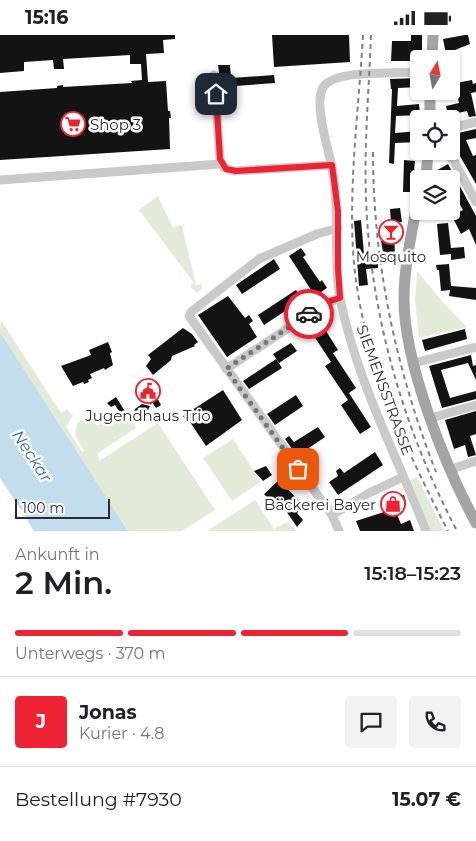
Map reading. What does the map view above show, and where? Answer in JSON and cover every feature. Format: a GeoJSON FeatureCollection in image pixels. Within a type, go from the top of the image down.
{"type":"FeatureCollection","features":[{"type":"Feature","properties":{"kind":"main road"},"geometry":{"type":"LineString","coordinates":[[432,50],[433,35]]}},
{"type":"Feature","properties":{"kind":"main road"},"geometry":{"type":"LineString","coordinates":[[415,220],[404,293],[406,329],[453,477],[476,523]]}},
{"type":"Feature","properties":{"kind":"main road"},"geometry":{"type":"LineString","coordinates":[[417,362],[409,301],[420,220]]}},
{"type":"Feature","properties":{"kind":"main road"},"geometry":{"type":"LineString","coordinates":[[434,417],[455,469],[476,512]]}},
{"type":"Feature","properties":{"kind":"street","name":"SIEMENSSTRASSE"},"geometry":{"type":"LineString","coordinates":[[410,72],[345,74],[334,78],[326,84],[321,91],[319,101],[332,165],[338,228],[337,260],[340,298],[356,359],[426,531]]}},
{"type":"Feature","properties":{"kind":"street"},"geometry":{"type":"LineString","coordinates":[[214,75],[223,167]]}},
{"type":"Feature","properties":{"kind":"street"},"geometry":{"type":"LineString","coordinates":[[460,126],[476,122]]}},
{"type":"Feature","properties":{"kind":"street"},"geometry":{"type":"LineString","coordinates":[[453,160],[474,191],[476,203]]}},
{"type":"Feature","properties":{"kind":"street"},"geometry":{"type":"LineString","coordinates":[[0,180],[201,167],[223,167],[236,171],[332,165]]}},
{"type":"Feature","properties":{"kind":"street"},"geometry":{"type":"LineString","coordinates":[[338,228],[317,234],[259,259],[189,315],[191,321],[332,515],[339,531]]}},
{"type":"Feature","properties":{"kind":"street"},"geometry":{"type":"LineString","coordinates":[[226,369],[326,303],[340,298]]}},
{"type":"Feature","properties":{"kind":"street"},"geometry":{"type":"LineString","coordinates":[[417,362],[476,347]]}},
{"type":"Feature","properties":{"kind":"street"},"geometry":{"type":"LineString","coordinates":[[434,417],[476,405]]}},
{"type":"Feature","properties":{"kind":"street"},"geometry":{"type":"LineString","coordinates":[[455,469],[476,461]]}},
{"type":"Feature","properties":{"kind":"street"},"geometry":{"type":"LineString","coordinates":[[332,515],[369,493],[403,477]]}},
{"type":"Feature","properties":{"kind":"green space"},"geometry":{"type":"Polygon","coordinates":[[[158,196],[173,228],[187,223],[182,226],[196,285],[201,284],[202,288],[197,293],[190,286],[194,283],[139,210],[158,196]]]}},
{"type":"Feature","properties":{"kind":"green space"},"geometry":{"type":"Polygon","coordinates":[[[417,271],[467,327],[419,338],[415,299],[417,271]]]}},
{"type":"Feature","properties":{"kind":"green space"},"geometry":{"type":"Polygon","coordinates":[[[1,320],[61,413],[67,409],[73,416],[66,426],[82,452],[84,451],[75,435],[77,423],[82,420],[88,420],[98,426],[124,409],[136,428],[98,453],[99,461],[158,423],[215,510],[182,531],[128,531],[0,332],[1,320]]]}},
{"type":"Feature","properties":{"kind":"green space"},"geometry":{"type":"Polygon","coordinates":[[[233,439],[261,482],[232,501],[203,458],[233,439]]]}},
{"type":"Feature","properties":{"kind":"green space"},"geometry":{"type":"Polygon","coordinates":[[[417,477],[444,531],[431,531],[410,480],[417,477]]]}},
{"type":"Feature","properties":{"kind":"green space"},"geometry":{"type":"Polygon","coordinates":[[[255,500],[274,529],[287,522],[297,531],[207,531],[255,500]]]}},
{"type":"Feature","properties":{"kind":"water","name":"Neckar"},"geometry":{"type":"Polygon","coordinates":[[[0,332],[128,531],[34,531],[24,515],[25,511],[21,510],[0,478],[0,332]]]}},
{"type":"Feature","properties":{"kind":"building"},"geometry":{"type":"Polygon","coordinates":[[[0,35],[175,35],[175,39],[163,40],[164,53],[146,54],[148,82],[166,81],[168,111],[170,111],[171,118],[169,118],[170,149],[0,160],[0,92],[57,88],[57,86],[63,85],[63,87],[132,83],[131,81],[142,80],[141,64],[130,64],[130,55],[63,59],[64,69],[54,69],[53,60],[24,62],[24,71],[0,73],[0,35]]]}},
{"type":"Feature","properties":{"kind":"building"},"geometry":{"type":"Polygon","coordinates":[[[272,35],[349,35],[350,62],[274,67],[272,35]]]}},
{"type":"Feature","properties":{"kind":"building"},"geometry":{"type":"Polygon","coordinates":[[[411,35],[422,35],[422,50],[410,50],[410,61],[391,61],[392,41],[411,41],[411,35]]]}},
{"type":"Feature","properties":{"kind":"building"},"geometry":{"type":"Polygon","coordinates":[[[468,35],[470,44],[455,50],[445,50],[443,39],[468,35]]]}},
{"type":"Feature","properties":{"kind":"building"},"geometry":{"type":"Polygon","coordinates":[[[218,65],[230,65],[231,78],[274,75],[275,83],[221,87],[218,65]]]}},
{"type":"Feature","properties":{"kind":"building"},"geometry":{"type":"Polygon","coordinates":[[[410,78],[410,87],[398,88],[397,106],[419,104],[420,110],[410,110],[410,115],[396,116],[395,133],[410,132],[410,142],[395,143],[394,164],[389,163],[392,89],[390,79],[410,78]]]}},
{"type":"Feature","properties":{"kind":"building"},"geometry":{"type":"Polygon","coordinates":[[[472,80],[473,84],[476,83],[476,92],[471,93],[476,116],[469,117],[467,111],[460,113],[460,110],[447,110],[446,106],[459,103],[460,82],[472,80]]]}},
{"type":"Feature","properties":{"kind":"building"},"geometry":{"type":"Polygon","coordinates":[[[476,129],[476,138],[466,140],[473,156],[476,155],[476,184],[460,156],[460,133],[476,129]]]}},
{"type":"Feature","properties":{"kind":"building"},"geometry":{"type":"Polygon","coordinates":[[[404,160],[415,161],[414,170],[410,170],[410,192],[403,192],[404,160]]]}},
{"type":"Feature","properties":{"kind":"building"},"geometry":{"type":"Polygon","coordinates":[[[448,164],[451,170],[438,170],[448,164]]]}},
{"type":"Feature","properties":{"kind":"building"},"geometry":{"type":"Polygon","coordinates":[[[460,186],[476,216],[476,245],[469,229],[461,234],[454,220],[460,220],[460,212],[463,210],[460,205],[460,186]]]}},
{"type":"Feature","properties":{"kind":"building"},"geometry":{"type":"Polygon","coordinates":[[[400,208],[402,222],[391,223],[390,209],[400,208]]]}},
{"type":"Feature","properties":{"kind":"building"},"geometry":{"type":"Polygon","coordinates":[[[361,220],[364,254],[383,252],[381,241],[388,240],[386,228],[394,227],[395,259],[378,261],[378,268],[366,269],[368,285],[359,286],[354,221],[361,220]]]}},
{"type":"Feature","properties":{"kind":"building"},"geometry":{"type":"Polygon","coordinates":[[[448,223],[451,248],[464,247],[465,258],[451,260],[451,254],[440,255],[437,224],[448,223]]]}},
{"type":"Feature","properties":{"kind":"building"},"geometry":{"type":"Polygon","coordinates":[[[301,248],[306,255],[303,257],[320,282],[322,280],[327,288],[315,296],[289,256],[301,248]]]}},
{"type":"Feature","properties":{"kind":"building"},"geometry":{"type":"Polygon","coordinates":[[[274,259],[280,269],[242,294],[236,285],[274,259]]]}},
{"type":"Feature","properties":{"kind":"building"},"geometry":{"type":"Polygon","coordinates":[[[449,264],[451,286],[476,288],[476,300],[449,296],[450,290],[441,291],[439,270],[437,270],[436,265],[449,264]]]}},
{"type":"Feature","properties":{"kind":"building"},"geometry":{"type":"Polygon","coordinates":[[[296,290],[302,300],[264,325],[258,315],[296,290]]]}},
{"type":"Feature","properties":{"kind":"building"},"geometry":{"type":"Polygon","coordinates":[[[228,296],[245,318],[249,315],[253,321],[249,324],[257,337],[227,357],[198,315],[228,296]]]}},
{"type":"Feature","properties":{"kind":"building"},"geometry":{"type":"Polygon","coordinates":[[[319,320],[338,350],[333,353],[356,388],[349,393],[371,427],[360,434],[341,405],[348,400],[325,366],[331,362],[308,327],[319,320]]]}},
{"type":"Feature","properties":{"kind":"building"},"geometry":{"type":"Polygon","coordinates":[[[183,328],[192,334],[198,342],[195,346],[172,356],[171,360],[153,375],[146,366],[151,359],[148,355],[183,328]]]}},
{"type":"Feature","properties":{"kind":"building"},"geometry":{"type":"Polygon","coordinates":[[[465,329],[467,339],[425,351],[422,340],[465,329]]]}},
{"type":"Feature","properties":{"kind":"building"},"geometry":{"type":"Polygon","coordinates":[[[108,342],[112,352],[110,353],[113,365],[105,370],[104,368],[90,374],[92,378],[88,380],[89,382],[73,386],[61,366],[91,355],[89,350],[108,342]]]}},
{"type":"Feature","properties":{"kind":"building"},"geometry":{"type":"Polygon","coordinates":[[[291,343],[297,351],[279,363],[273,354],[291,343]]]}},
{"type":"Feature","properties":{"kind":"building"},"geometry":{"type":"Polygon","coordinates":[[[471,355],[473,366],[476,365],[476,380],[468,363],[441,370],[450,398],[476,391],[476,399],[442,408],[429,366],[471,355]]]}},
{"type":"Feature","properties":{"kind":"building"},"geometry":{"type":"Polygon","coordinates":[[[276,359],[282,368],[249,389],[243,381],[276,359]]]}},
{"type":"Feature","properties":{"kind":"building","name":"Jugendhaus Trio"},"geometry":{"type":"Polygon","coordinates":[[[147,379],[161,405],[156,408],[152,402],[151,405],[138,383],[147,379]]]}},
{"type":"Feature","properties":{"kind":"building"},"geometry":{"type":"Polygon","coordinates":[[[223,390],[242,420],[206,446],[190,422],[188,423],[183,416],[223,390]]]}},
{"type":"Feature","properties":{"kind":"building"},"geometry":{"type":"Polygon","coordinates":[[[296,395],[303,406],[275,425],[267,414],[296,395]]]}},
{"type":"Feature","properties":{"kind":"building"},"geometry":{"type":"Polygon","coordinates":[[[116,397],[128,416],[124,419],[115,405],[111,407],[107,403],[116,397]]]}},
{"type":"Feature","properties":{"kind":"building"},"geometry":{"type":"Polygon","coordinates":[[[142,404],[150,406],[145,416],[132,417],[135,409],[142,404]]]}},
{"type":"Feature","properties":{"kind":"building"},"geometry":{"type":"Polygon","coordinates":[[[476,411],[476,434],[470,436],[476,455],[468,457],[465,445],[454,449],[445,420],[476,411]]]}},
{"type":"Feature","properties":{"kind":"building"},"geometry":{"type":"Polygon","coordinates":[[[318,427],[325,437],[297,456],[285,439],[289,436],[294,442],[318,427]]]}},
{"type":"Feature","properties":{"kind":"building"},"geometry":{"type":"Polygon","coordinates":[[[375,452],[383,465],[338,495],[329,482],[338,476],[336,471],[340,468],[344,473],[375,452]]]}},
{"type":"Feature","properties":{"kind":"building"},"geometry":{"type":"Polygon","coordinates":[[[266,466],[272,475],[263,481],[254,471],[266,466]]]}},
{"type":"Feature","properties":{"kind":"building"},"geometry":{"type":"Polygon","coordinates":[[[279,480],[304,506],[297,513],[303,520],[297,527],[284,508],[282,510],[276,503],[274,505],[264,494],[279,480]]]}},
{"type":"Feature","properties":{"kind":"building"},"geometry":{"type":"Polygon","coordinates":[[[404,495],[406,502],[403,503],[405,509],[396,512],[401,524],[410,520],[414,531],[360,531],[356,521],[384,512],[381,505],[404,495]]]}},
{"type":"Feature","properties":{"kind":"railway"},"geometry":{"type":"LineString","coordinates":[[363,35],[352,196],[353,250],[357,287],[364,324],[386,395],[415,464],[448,531]]}},
{"type":"Feature","properties":{"kind":"railway"},"geometry":{"type":"LineString","coordinates":[[371,35],[366,136],[366,198],[374,284],[382,327],[406,411],[421,452],[457,531]]}},
{"type":"Feature","properties":{"kind":"railway"},"geometry":{"type":"LineString","coordinates":[[373,152],[374,193],[382,275],[398,355],[409,394],[436,472]]}},
{"type":"Feature","properties":{"kind":"way so far"},"geometry":{"type":"LineString","coordinates":[[298,469],[226,369],[309,314]]}},
{"type":"Feature","properties":{"kind":"place","name":"Shop 3"},"geometry":{"type":"Point","coordinates":[73,124]}},
{"type":"Feature","properties":{"kind":"place","name":"Mosquito"},"geometry":{"type":"Point","coordinates":[391,232]}},
{"type":"Feature","properties":{"kind":"place","name":"Jugendhaus Trio"},"geometry":{"type":"Point","coordinates":[148,391]}},
{"type":"Feature","properties":{"kind":"place","name":"Bäckerei Bayer"},"geometry":{"type":"Point","coordinates":[393,504]}},
{"type":"Feature","properties":{"kind":"route"},"geometry":{"type":"LineString","coordinates":[[216,94],[220,159],[221,164],[226,169],[236,171],[332,165],[338,211],[337,247],[340,298],[330,301],[309,314]]}}]}
